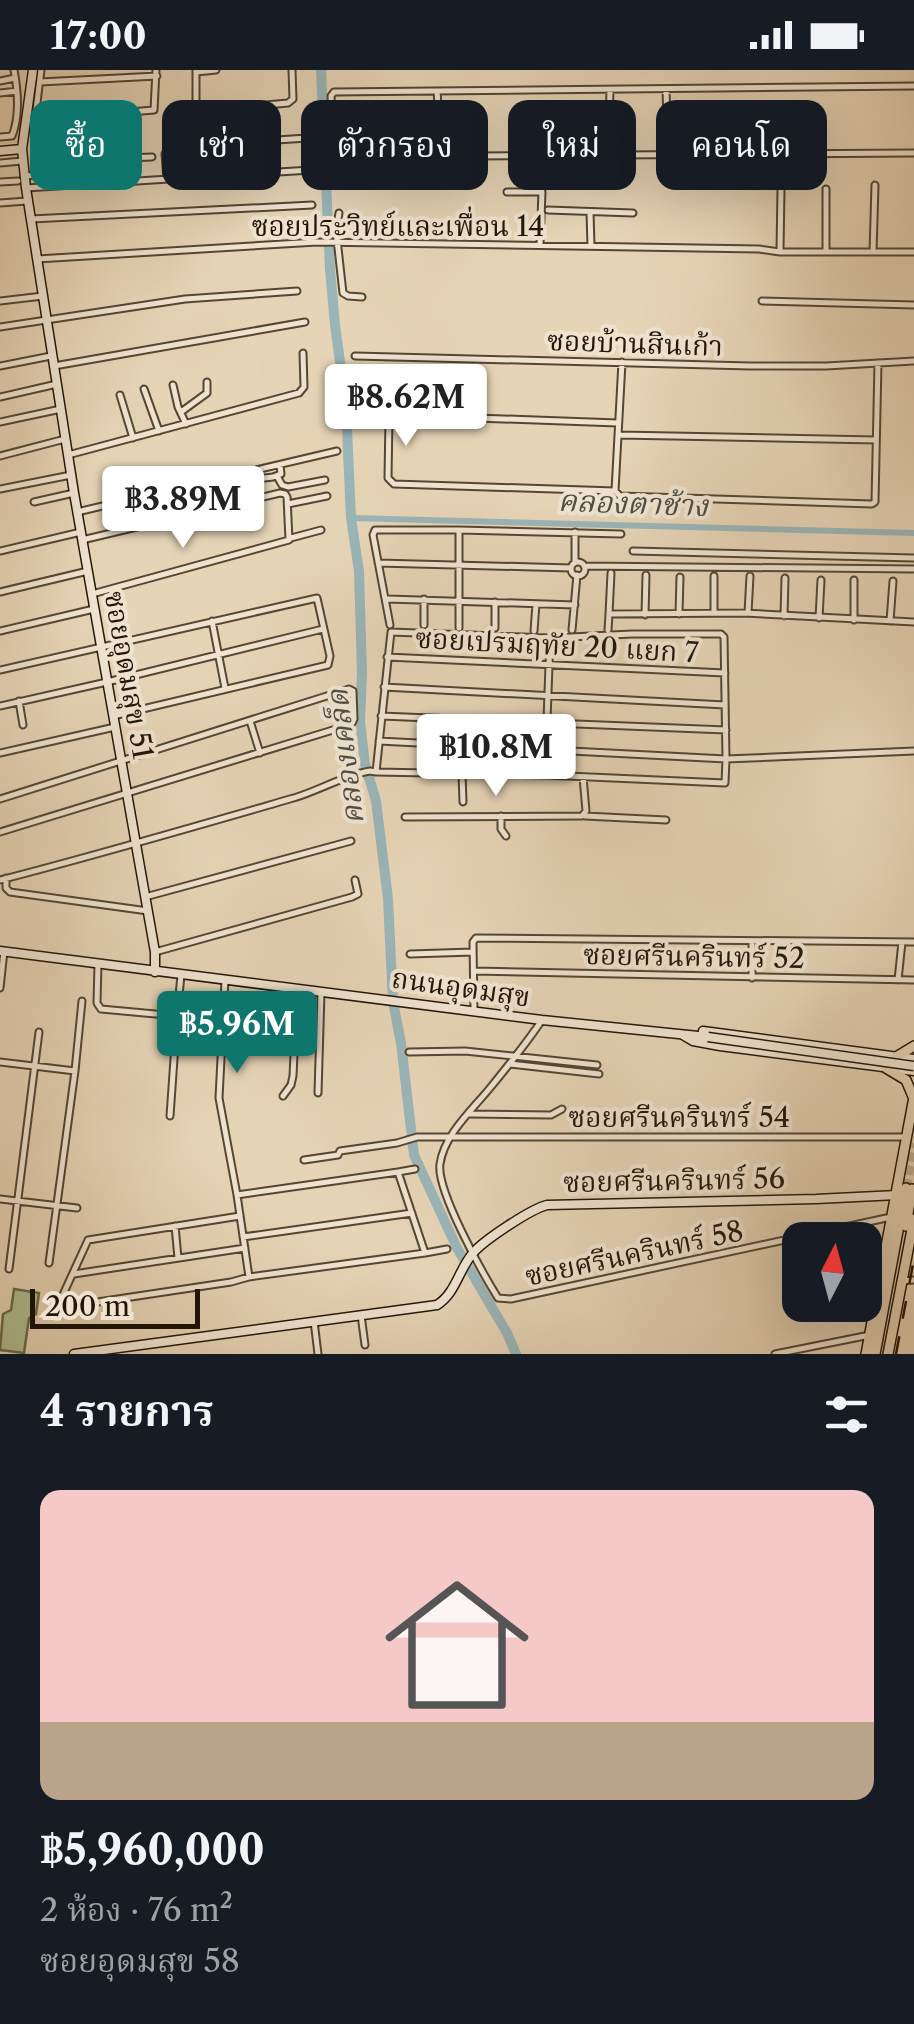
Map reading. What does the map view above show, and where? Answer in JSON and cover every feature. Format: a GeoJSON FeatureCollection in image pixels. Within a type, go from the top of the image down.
{"type":"FeatureCollection","features":[{"type":"Feature","properties":{"kind":"main road"},"geometry":{"type":"LineString","coordinates":[[896,1057],[914,1046]]}},
{"type":"Feature","properties":{"kind":"main road"},"geometry":{"type":"LineString","coordinates":[[866,1354],[914,1098],[906,1080],[886,1068]]}},
{"type":"Feature","properties":{"kind":"main road"},"geometry":{"type":"LineString","coordinates":[[882,1354],[910,1189]]}},
{"type":"Feature","properties":{"kind":"main road"},"geometry":{"type":"LineString","coordinates":[[882,1354],[914,1219]]}},
{"type":"Feature","properties":{"kind":"street"},"geometry":{"type":"LineString","coordinates":[[0,137],[12,136],[16,130],[14,70]]}},
{"type":"Feature","properties":{"kind":"street","name":"ซอยอุดมสุข 51"},"geometry":{"type":"LineString","coordinates":[[32,70],[21,178],[26,188],[71,475],[148,910],[155,972]]}},
{"type":"Feature","properties":{"kind":"street"},"geometry":{"type":"LineString","coordinates":[[40,82],[157,73],[154,110],[40,118],[36,111],[41,70]]}},
{"type":"Feature","properties":{"kind":"street"},"geometry":{"type":"LineString","coordinates":[[216,70],[196,71],[196,108],[200,111],[288,103],[293,99],[292,70]]}},
{"type":"Feature","properties":{"kind":"street"},"geometry":{"type":"LineString","coordinates":[[0,81],[15,78]]}},
{"type":"Feature","properties":{"kind":"street"},"geometry":{"type":"LineString","coordinates":[[508,154],[338,157],[334,155],[331,96],[334,92],[914,86]]}},
{"type":"Feature","properties":{"kind":"street"},"geometry":{"type":"LineString","coordinates":[[666,89],[666,100]]}},
{"type":"Feature","properties":{"kind":"street"},"geometry":{"type":"LineString","coordinates":[[610,90],[610,100]]}},
{"type":"Feature","properties":{"kind":"street"},"geometry":{"type":"LineString","coordinates":[[0,93],[17,91]]}},
{"type":"Feature","properties":{"kind":"street"},"geometry":{"type":"LineString","coordinates":[[437,91],[438,100]]}},
{"type":"Feature","properties":{"kind":"street"},"geometry":{"type":"LineString","coordinates":[[310,139],[314,150],[314,170],[167,179],[165,154],[169,147],[310,139]]}},
{"type":"Feature","properties":{"kind":"street"},"geometry":{"type":"LineString","coordinates":[[0,150],[22,149]]}},
{"type":"Feature","properties":{"kind":"street"},"geometry":{"type":"LineString","coordinates":[[827,153],[914,153]]}},
{"type":"Feature","properties":{"kind":"street"},"geometry":{"type":"LineString","coordinates":[[142,157],[152,157]]}},
{"type":"Feature","properties":{"kind":"street"},"geometry":{"type":"LineString","coordinates":[[0,163],[24,161]]}},
{"type":"Feature","properties":{"kind":"street"},"geometry":{"type":"LineString","coordinates":[[0,182],[30,177]]}},
{"type":"Feature","properties":{"kind":"street"},"geometry":{"type":"LineString","coordinates":[[26,188],[162,179]]}},
{"type":"Feature","properties":{"kind":"street"},"geometry":{"type":"LineString","coordinates":[[874,253],[875,185]]}},
{"type":"Feature","properties":{"kind":"street"},"geometry":{"type":"LineString","coordinates":[[780,252],[781,190]]}},
{"type":"Feature","properties":{"kind":"street"},"geometry":{"type":"LineString","coordinates":[[826,190],[826,252]]}},
{"type":"Feature","properties":{"kind":"street"},"geometry":{"type":"LineString","coordinates":[[507,192],[542,192],[540,246]]}},
{"type":"Feature","properties":{"kind":"street"},"geometry":{"type":"LineString","coordinates":[[0,203],[28,201]]}},
{"type":"Feature","properties":{"kind":"street"},"geometry":{"type":"LineString","coordinates":[[31,220],[312,206]]}},
{"type":"Feature","properties":{"kind":"street"},"geometry":{"type":"LineString","coordinates":[[548,210],[633,213]]}},
{"type":"Feature","properties":{"kind":"street"},"geometry":{"type":"LineString","coordinates":[[590,212],[591,246]]}},
{"type":"Feature","properties":{"kind":"street"},"geometry":{"type":"LineString","coordinates":[[339,213],[336,224],[343,293],[362,296]]}},
{"type":"Feature","properties":{"kind":"street","name":"ซอยประวิทย์และเพื่อน 14"},"geometry":{"type":"LineString","coordinates":[[37,259],[317,242],[914,252]]}},
{"type":"Feature","properties":{"kind":"street"},"geometry":{"type":"LineString","coordinates":[[0,327],[184,299],[298,290]]}},
{"type":"Feature","properties":{"kind":"street"},"geometry":{"type":"LineString","coordinates":[[0,301],[43,296]]}},
{"type":"Feature","properties":{"kind":"street"},"geometry":{"type":"LineString","coordinates":[[762,302],[914,305]]}},
{"type":"Feature","properties":{"kind":"street"},"geometry":{"type":"LineString","coordinates":[[54,366],[305,322]]}},
{"type":"Feature","properties":{"kind":"street"},"geometry":{"type":"LineString","coordinates":[[68,454],[301,392],[303,353]]}},
{"type":"Feature","properties":{"kind":"street"},"geometry":{"type":"LineString","coordinates":[[0,366],[52,356]]}},
{"type":"Feature","properties":{"kind":"street","name":"ซอยบ้านสินเก้า"},"geometry":{"type":"LineString","coordinates":[[355,356],[750,366],[914,361]]}},
{"type":"Feature","properties":{"kind":"street"},"geometry":{"type":"LineString","coordinates":[[622,362],[616,491],[620,496],[872,504],[878,363]]}},
{"type":"Feature","properties":{"kind":"street"},"geometry":{"type":"LineString","coordinates":[[181,412],[206,392],[207,382]]}},
{"type":"Feature","properties":{"kind":"street"},"geometry":{"type":"LineString","coordinates":[[0,397],[57,384]]}},
{"type":"Feature","properties":{"kind":"street"},"geometry":{"type":"LineString","coordinates":[[172,385],[186,424]]}},
{"type":"Feature","properties":{"kind":"street"},"geometry":{"type":"LineString","coordinates":[[144,389],[159,431]]}},
{"type":"Feature","properties":{"kind":"street"},"geometry":{"type":"LineString","coordinates":[[120,395],[133,438]]}},
{"type":"Feature","properties":{"kind":"street"},"geometry":{"type":"LineString","coordinates":[[0,422],[61,409]]}},
{"type":"Feature","properties":{"kind":"street"},"geometry":{"type":"LineString","coordinates":[[616,491],[394,484],[388,478],[393,415],[618,423]]}},
{"type":"Feature","properties":{"kind":"street"},"geometry":{"type":"LineString","coordinates":[[619,435],[876,440]]}},
{"type":"Feature","properties":{"kind":"street"},"geometry":{"type":"LineString","coordinates":[[0,456],[66,439]]}},
{"type":"Feature","properties":{"kind":"street"},"geometry":{"type":"LineString","coordinates":[[78,512],[336,452]]}},
{"type":"Feature","properties":{"kind":"street"},"geometry":{"type":"LineString","coordinates":[[241,474],[248,480],[277,476],[282,472],[280,465]]}},
{"type":"Feature","properties":{"kind":"street"},"geometry":{"type":"LineString","coordinates":[[0,489],[71,475]]}},
{"type":"Feature","properties":{"kind":"street"},"geometry":{"type":"LineString","coordinates":[[277,476],[282,485],[288,486],[325,480]]}},
{"type":"Feature","properties":{"kind":"street"},"geometry":{"type":"LineString","coordinates":[[170,491],[175,518]]}},
{"type":"Feature","properties":{"kind":"street"},"geometry":{"type":"LineString","coordinates":[[34,502],[74,492]]}},
{"type":"Feature","properties":{"kind":"street"},"geometry":{"type":"LineString","coordinates":[[0,551],[175,518],[280,493],[285,494],[288,504],[291,538]]}},
{"type":"Feature","properties":{"kind":"street"},"geometry":{"type":"LineString","coordinates":[[288,504],[327,496]]}},
{"type":"Feature","properties":{"kind":"street"},"geometry":{"type":"LineString","coordinates":[[92,594],[320,530]]}},
{"type":"Feature","properties":{"kind":"street"},"geometry":{"type":"LineString","coordinates":[[390,624],[373,535],[376,530],[621,534]]}},
{"type":"Feature","properties":{"kind":"street"},"geometry":{"type":"LineString","coordinates":[[459,530],[459,628]]}},
{"type":"Feature","properties":{"kind":"street"},"geometry":{"type":"LineString","coordinates":[[572,630],[577,576],[573,565],[575,532]]}},
{"type":"Feature","properties":{"kind":"street"},"geometry":{"type":"LineString","coordinates":[[633,551],[914,558]]}},
{"type":"Feature","properties":{"kind":"street"},"geometry":{"type":"LineString","coordinates":[[378,562],[914,570]]}},
{"type":"Feature","properties":{"kind":"street"},"geometry":{"type":"LineString","coordinates":[[577,576],[584,572],[584,566]]}},
{"type":"Feature","properties":{"kind":"street"},"geometry":{"type":"LineString","coordinates":[[0,592],[88,572]]}},
{"type":"Feature","properties":{"kind":"street"},"geometry":{"type":"LineString","coordinates":[[608,630],[611,573]]}},
{"type":"Feature","properties":{"kind":"street"},"geometry":{"type":"LineString","coordinates":[[645,615],[646,575]]}},
{"type":"Feature","properties":{"kind":"street"},"geometry":{"type":"LineString","coordinates":[[714,576],[714,614]]}},
{"type":"Feature","properties":{"kind":"street"},"geometry":{"type":"LineString","coordinates":[[748,614],[750,576]]}},
{"type":"Feature","properties":{"kind":"street"},"geometry":{"type":"LineString","coordinates":[[679,614],[680,577]]}},
{"type":"Feature","properties":{"kind":"street"},"geometry":{"type":"LineString","coordinates":[[784,616],[785,578]]}},
{"type":"Feature","properties":{"kind":"street"},"geometry":{"type":"LineString","coordinates":[[819,618],[821,580]]}},
{"type":"Feature","properties":{"kind":"street"},"geometry":{"type":"LineString","coordinates":[[854,580],[854,620]]}},
{"type":"Feature","properties":{"kind":"street"},"geometry":{"type":"LineString","coordinates":[[890,621],[893,581]]}},
{"type":"Feature","properties":{"kind":"street"},"geometry":{"type":"LineString","coordinates":[[0,670],[315,597],[330,656],[328,665],[226,688],[0,753]]}},
{"type":"Feature","properties":{"kind":"street"},"geometry":{"type":"LineString","coordinates":[[387,599],[575,606]]}},
{"type":"Feature","properties":{"kind":"street"},"geometry":{"type":"LineString","coordinates":[[424,599],[424,626]]}},
{"type":"Feature","properties":{"kind":"street"},"geometry":{"type":"LineString","coordinates":[[495,602],[495,628]]}},
{"type":"Feature","properties":{"kind":"street"},"geometry":{"type":"LineString","coordinates":[[534,631],[536,603]]}},
{"type":"Feature","properties":{"kind":"street"},"geometry":{"type":"LineString","coordinates":[[0,631],[94,609]]}},
{"type":"Feature","properties":{"kind":"street"},"geometry":{"type":"LineString","coordinates":[[609,614],[748,614],[914,622]]}},
{"type":"Feature","properties":{"kind":"street"},"geometry":{"type":"LineString","coordinates":[[212,621],[226,688]]}},
{"type":"Feature","properties":{"kind":"street"},"geometry":{"type":"LineString","coordinates":[[0,706],[323,629]]}},
{"type":"Feature","properties":{"kind":"street"},"geometry":{"type":"LineString","coordinates":[[148,910],[10,892],[3,879],[298,797],[370,771],[723,784],[724,637],[632,634],[550,638],[392,631],[379,741],[370,771]]}},
{"type":"Feature","properties":{"kind":"street"},"geometry":{"type":"LineString","coordinates":[[545,775],[550,638]]}},
{"type":"Feature","properties":{"kind":"street","name":"ซอยเปรมฤทัย 20 แยก 7"},"geometry":{"type":"LineString","coordinates":[[387,657],[725,673]]}},
{"type":"Feature","properties":{"kind":"street"},"geometry":{"type":"LineString","coordinates":[[384,688],[726,704]]}},
{"type":"Feature","properties":{"kind":"street"},"geometry":{"type":"LineString","coordinates":[[0,798],[349,689],[354,691],[352,723],[0,832]]}},
{"type":"Feature","properties":{"kind":"street"},"geometry":{"type":"LineString","coordinates":[[18,701],[24,725]]}},
{"type":"Feature","properties":{"kind":"street"},"geometry":{"type":"LineString","coordinates":[[381,716],[726,730]]}},
{"type":"Feature","properties":{"kind":"street"},"geometry":{"type":"LineString","coordinates":[[250,721],[260,753]]}},
{"type":"Feature","properties":{"kind":"street"},"geometry":{"type":"LineString","coordinates":[[379,741],[726,759],[914,751]]}},
{"type":"Feature","properties":{"kind":"street"},"geometry":{"type":"LineString","coordinates":[[462,774],[463,802]]}},
{"type":"Feature","properties":{"kind":"street"},"geometry":{"type":"LineString","coordinates":[[582,816],[586,811],[583,777]]}},
{"type":"Feature","properties":{"kind":"street"},"geometry":{"type":"LineString","coordinates":[[500,816],[506,836]]}},
{"type":"Feature","properties":{"kind":"street"},"geometry":{"type":"LineString","coordinates":[[406,818],[582,816],[666,820]]}},
{"type":"Feature","properties":{"kind":"street"},"geometry":{"type":"LineString","coordinates":[[491,830],[501,829]]}},
{"type":"Feature","properties":{"kind":"street"},"geometry":{"type":"LineString","coordinates":[[145,897],[351,841]]}},
{"type":"Feature","properties":{"kind":"street"},"geometry":{"type":"LineString","coordinates":[[155,952],[352,897],[358,894],[355,880]]}},
{"type":"Feature","properties":{"kind":"street"},"geometry":{"type":"LineString","coordinates":[[474,1011],[476,938],[914,942]]}},
{"type":"Feature","properties":{"kind":"street"},"geometry":{"type":"LineString","coordinates":[[752,942],[752,978]]}},
{"type":"Feature","properties":{"kind":"street"},"geometry":{"type":"LineString","coordinates":[[898,980],[902,942]]}},
{"type":"Feature","properties":{"kind":"street"},"geometry":{"type":"LineString","coordinates":[[0,988],[2,951]]}},
{"type":"Feature","properties":{"kind":"street","name":"ถนนอุดมสุข"},"geometry":{"type":"LineString","coordinates":[[2,951],[914,1065]]}},
{"type":"Feature","properties":{"kind":"street"},"geometry":{"type":"LineString","coordinates":[[410,954],[473,952]]}},
{"type":"Feature","properties":{"kind":"street"},"geometry":{"type":"LineString","coordinates":[[98,964],[97,1003],[101,1010],[177,1016]]}},
{"type":"Feature","properties":{"kind":"street","name":"ซอยศรีนครินทร์ 52"},"geometry":{"type":"LineString","coordinates":[[474,971],[914,980]]}},
{"type":"Feature","properties":{"kind":"street"},"geometry":{"type":"LineString","coordinates":[[170,1116],[181,975]]}},
{"type":"Feature","properties":{"kind":"street"},"geometry":{"type":"LineString","coordinates":[[225,980],[219,1098],[249,1277]]}},
{"type":"Feature","properties":{"kind":"street"},"geometry":{"type":"LineString","coordinates":[[283,1096],[293,1076],[297,989]]}},
{"type":"Feature","properties":{"kind":"street"},"geometry":{"type":"LineString","coordinates":[[318,1092],[322,992]]}},
{"type":"Feature","properties":{"kind":"street"},"geometry":{"type":"LineString","coordinates":[[49,1263],[82,1001]]}},
{"type":"Feature","properties":{"kind":"street"},"geometry":{"type":"LineString","coordinates":[[74,1354],[437,1305],[447,1297],[471,1256],[440,1176],[440,1162],[451,1137],[542,1020]]}},
{"type":"Feature","properties":{"kind":"street","name":"ถนนอุดมสุข"},"geometry":{"type":"LineString","coordinates":[[678,1033],[698,1031],[896,1057],[914,1065]]}},
{"type":"Feature","properties":{"kind":"street"},"geometry":{"type":"LineString","coordinates":[[10,1269],[39,1032]]}},
{"type":"Feature","properties":{"kind":"street","name":"ถนนอุดมสุข"},"geometry":{"type":"LineString","coordinates":[[678,1033],[710,1044],[837,1062],[886,1068],[914,1065]]}},
{"type":"Feature","properties":{"kind":"street"},"geometry":{"type":"LineString","coordinates":[[409,1052],[465,1050],[598,1065]]}},
{"type":"Feature","properties":{"kind":"street"},"geometry":{"type":"LineString","coordinates":[[837,1062],[844,1057],[839,1050]]}},
{"type":"Feature","properties":{"kind":"street"},"geometry":{"type":"LineString","coordinates":[[0,1062],[74,1071]]}},
{"type":"Feature","properties":{"kind":"street"},"geometry":{"type":"LineString","coordinates":[[510,1064],[599,1074]]}},
{"type":"Feature","properties":{"kind":"street"},"geometry":{"type":"LineString","coordinates":[[470,1114],[552,1116],[562,1109]]}},
{"type":"Feature","properties":{"kind":"street","name":"ซอยศรีนครินทร์ 54"},"geometry":{"type":"LineString","coordinates":[[304,1160],[413,1137],[908,1136]]}},
{"type":"Feature","properties":{"kind":"street"},"geometry":{"type":"LineString","coordinates":[[237,1195],[415,1169]]}},
{"type":"Feature","properties":{"kind":"street"},"geometry":{"type":"LineString","coordinates":[[398,1172],[425,1253]]}},
{"type":"Feature","properties":{"kind":"street","name":"ซอยศรีนครินทร์ 56"},"geometry":{"type":"LineString","coordinates":[[471,1256],[535,1209],[547,1205],[816,1200],[896,1194]]}},
{"type":"Feature","properties":{"kind":"street"},"geometry":{"type":"LineString","coordinates":[[0,1199],[77,1208]]}},
{"type":"Feature","properties":{"kind":"street"},"geometry":{"type":"LineString","coordinates":[[243,1236],[412,1213]]}},
{"type":"Feature","properties":{"kind":"street"},"geometry":{"type":"LineString","coordinates":[[240,1216],[88,1240],[62,1299],[64,1306],[447,1249]]}},
{"type":"Feature","properties":{"kind":"street","name":"ซอยศรีนครินทร์ 58"},"geometry":{"type":"LineString","coordinates":[[471,1256],[496,1294],[502,1300],[511,1300],[892,1216]]}},
{"type":"Feature","properties":{"kind":"street"},"geometry":{"type":"LineString","coordinates":[[175,1226],[178,1258]]}},
{"type":"Feature","properties":{"kind":"street"},"geometry":{"type":"LineString","coordinates":[[74,1274],[245,1248]]}},
{"type":"Feature","properties":{"kind":"street"},"geometry":{"type":"LineString","coordinates":[[902,1281],[914,1280]]}},
{"type":"Feature","properties":{"kind":"street"},"geometry":{"type":"LineString","coordinates":[[360,1315],[365,1345]]}},
{"type":"Feature","properties":{"kind":"street"},"geometry":{"type":"LineString","coordinates":[[314,1322],[318,1354]]}},
{"type":"Feature","properties":{"kind":"street"},"geometry":{"type":"LineString","coordinates":[[775,1354],[870,1335]]}},
{"type":"Feature","properties":{"kind":"green space"},"geometry":{"type":"Polygon","coordinates":[[[14,1289],[39,1293],[36,1314],[29,1318],[24,1353],[0,1350],[3,1314],[11,1310],[14,1289]]]}},
{"type":"Feature","properties":{"kind":"waterway","name":"คลองเคล็ด"},"geometry":{"type":"LineString","coordinates":[[321,70],[330,269],[359,571],[360,722],[365,764],[376,801],[388,899],[393,1002],[414,1155],[457,1248],[516,1354]]}},
{"type":"Feature","properties":{"kind":"waterway","name":"คลองตาช้าง"},"geometry":{"type":"LineString","coordinates":[[351,518],[914,533]]}},
{"type":"Feature","properties":{"kind":"tunnel"},"geometry":{"type":"LineString","coordinates":[[906,1188],[914,1143]]}},
{"type":"Feature","properties":{"kind":"railway"},"geometry":{"type":"LineString","coordinates":[[896,1354],[914,1259]]}}]}
